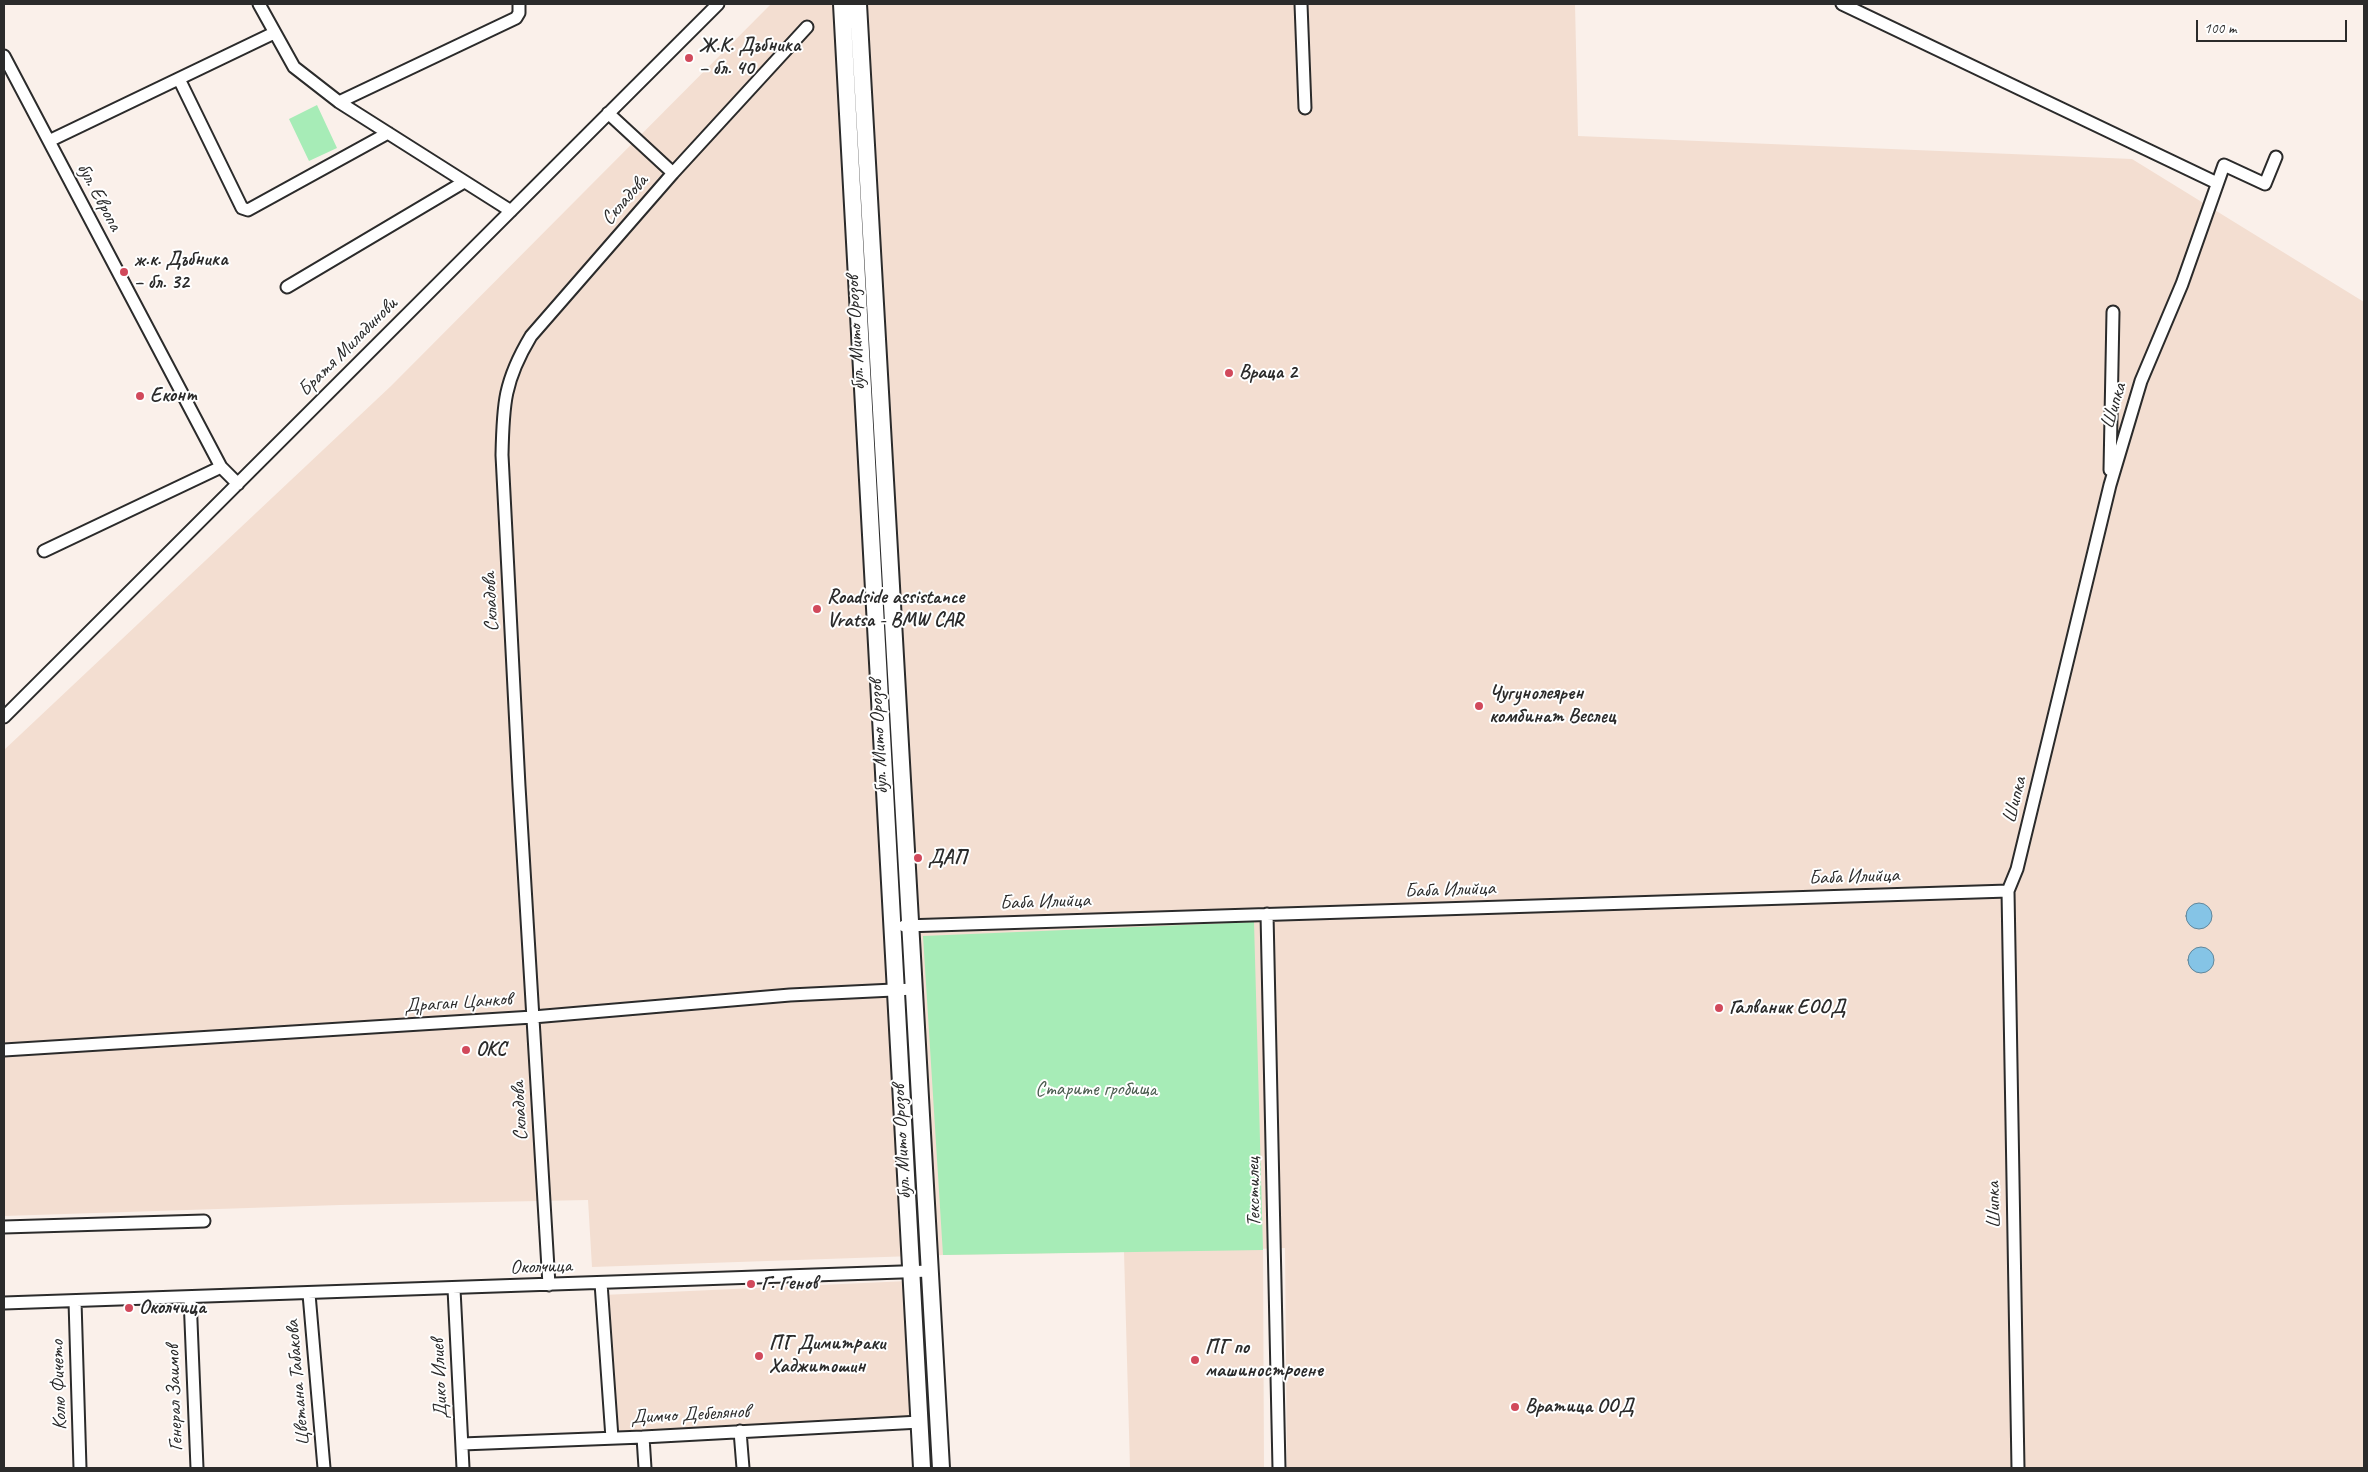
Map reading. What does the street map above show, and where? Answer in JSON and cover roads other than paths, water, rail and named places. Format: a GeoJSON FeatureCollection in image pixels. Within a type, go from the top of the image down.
{"type":"FeatureCollection","features":[{"type":"Feature","properties":{"kind":"main road","name":"бул. Мито Орозов"},"geometry":{"type":"LineString","coordinates":[[842,4],[922,1468]]}},
{"type":"Feature","properties":{"kind":"main road","name":"бул. Мито Орозов"},"geometry":{"type":"LineString","coordinates":[[858,4],[941,1468]]}},
{"type":"Feature","properties":{"kind":"street"},"geometry":{"type":"LineString","coordinates":[[259,4],[294,67],[339,102],[511,211]]}},
{"type":"Feature","properties":{"kind":"street"},"geometry":{"type":"LineString","coordinates":[[339,102],[516,18],[519,13],[519,4]]}},
{"type":"Feature","properties":{"kind":"street","name":"Братя Миладинови"},"geometry":{"type":"LineString","coordinates":[[4,717],[718,4]]}},
{"type":"Feature","properties":{"kind":"street"},"geometry":{"type":"LineString","coordinates":[[1301,4],[1305,108]]}},
{"type":"Feature","properties":{"kind":"street"},"geometry":{"type":"LineString","coordinates":[[1842,4],[2217,183]]}},
{"type":"Feature","properties":{"kind":"street","name":"Складова"},"geometry":{"type":"LineString","coordinates":[[549,1285],[518,776],[502,455],[502,409],[517,359],[531,336],[674,173],[807,27]]}},
{"type":"Feature","properties":{"kind":"street"},"geometry":{"type":"LineString","coordinates":[[49,141],[274,33]]}},
{"type":"Feature","properties":{"kind":"street","name":"бул. Европа"},"geometry":{"type":"LineString","coordinates":[[4,56],[221,467],[238,484]]}},
{"type":"Feature","properties":{"kind":"street"},"geometry":{"type":"LineString","coordinates":[[179,79],[242,208],[248,210],[388,133]]}},
{"type":"Feature","properties":{"kind":"street"},"geometry":{"type":"LineString","coordinates":[[608,113],[674,173]]}},
{"type":"Feature","properties":{"kind":"street","name":"Шипка"},"geometry":{"type":"LineString","coordinates":[[2018,1468],[2008,891],[2017,870],[2110,485],[2141,381],[2182,284],[2224,165],[2265,184],[2276,156]]}},
{"type":"Feature","properties":{"kind":"street"},"geometry":{"type":"LineString","coordinates":[[287,287],[464,182]]}},
{"type":"Feature","properties":{"kind":"street"},"geometry":{"type":"LineString","coordinates":[[2110,485],[2113,312]]}},
{"type":"Feature","properties":{"kind":"street"},"geometry":{"type":"LineString","coordinates":[[44,551],[221,467]]}},
{"type":"Feature","properties":{"kind":"street","name":"Баба Илийца"},"geometry":{"type":"LineString","coordinates":[[893,927],[2008,891]]}},
{"type":"Feature","properties":{"kind":"street","name":"Текстилец"},"geometry":{"type":"LineString","coordinates":[[1267,914],[1279,1468]]}},
{"type":"Feature","properties":{"kind":"street","name":"Драган Цанков"},"geometry":{"type":"LineString","coordinates":[[4,1050],[533,1017],[790,995],[914,990]]}},
{"type":"Feature","properties":{"kind":"street"},"geometry":{"type":"LineString","coordinates":[[4,1227],[204,1221]]}},
{"type":"Feature","properties":{"kind":"street","name":"Околчица"},"geometry":{"type":"LineString","coordinates":[[4,1303],[310,1294],[930,1271]]}},
{"type":"Feature","properties":{"kind":"street"},"geometry":{"type":"LineString","coordinates":[[601,1283],[612,1438]]}},
{"type":"Feature","properties":{"kind":"street","name":"Дико Илиев"},"geometry":{"type":"LineString","coordinates":[[454,1288],[463,1468]]}},
{"type":"Feature","properties":{"kind":"street","name":"Цветана Табакова"},"geometry":{"type":"LineString","coordinates":[[310,1294],[324,1468]]}},
{"type":"Feature","properties":{"kind":"street","name":"Генерал Заимов"},"geometry":{"type":"LineString","coordinates":[[190,1297],[197,1468]]}},
{"type":"Feature","properties":{"kind":"street","name":"Колю Фичето"},"geometry":{"type":"LineString","coordinates":[[75,1301],[80,1468]]}},
{"type":"Feature","properties":{"kind":"street","name":"Димчо Дебелянов"},"geometry":{"type":"LineString","coordinates":[[462,1444],[643,1437],[920,1422]]}},
{"type":"Feature","properties":{"kind":"street"},"geometry":{"type":"LineString","coordinates":[[740,1432],[743,1468]]}},
{"type":"Feature","properties":{"kind":"street"},"geometry":{"type":"LineString","coordinates":[[643,1437],[645,1468]]}},
{"type":"Feature","properties":{"kind":"water"},"geometry":{"type":"Polygon","coordinates":[[[2199,903],[2208,907],[2212,916],[2208,925],[2199,929],[2190,925],[2186,916],[2190,907],[2199,903]]]}},
{"type":"Feature","properties":{"kind":"water"},"geometry":{"type":"Polygon","coordinates":[[[2201,947],[2210,951],[2214,960],[2210,969],[2201,973],[2192,969],[2188,960],[2192,951],[2201,947]]]}},
{"type":"Feature","properties":{"kind":"place","name":"Ж.К. Дъбника – бл. 40"},"geometry":{"type":"Point","coordinates":[689,58]}},
{"type":"Feature","properties":{"kind":"place","name":"ж.к. Дъбника – бл. 32"},"geometry":{"type":"Point","coordinates":[124,272]}},
{"type":"Feature","properties":{"kind":"place","name":"Враца 2"},"geometry":{"type":"Point","coordinates":[1229,373]}},
{"type":"Feature","properties":{"kind":"place","name":"Еконт"},"geometry":{"type":"Point","coordinates":[140,396]}},
{"type":"Feature","properties":{"kind":"place","name":"Roadside assistance Vratsa - BMW CAR"},"geometry":{"type":"Point","coordinates":[817,609]}},
{"type":"Feature","properties":{"kind":"place","name":"Чугунолеярен комбинат Веслец"},"geometry":{"type":"Point","coordinates":[1479,706]}},
{"type":"Feature","properties":{"kind":"place","name":"ДАП"},"geometry":{"type":"Point","coordinates":[918,858]}},
{"type":"Feature","properties":{"kind":"place","name":"Галваник ЕООД"},"geometry":{"type":"Point","coordinates":[1719,1008]}},
{"type":"Feature","properties":{"kind":"place","name":"OKC"},"geometry":{"type":"Point","coordinates":[466,1050]}},
{"type":"Feature","properties":{"kind":"place","name":"Г. Генов"},"geometry":{"type":"Point","coordinates":[751,1284]}},
{"type":"Feature","properties":{"kind":"place","name":"Околчица"},"geometry":{"type":"Point","coordinates":[129,1308]}},
{"type":"Feature","properties":{"kind":"place","name":"ПГ Димитраки Хаджитошин"},"geometry":{"type":"Point","coordinates":[759,1356]}},
{"type":"Feature","properties":{"kind":"place","name":"ПГ по машиностроене"},"geometry":{"type":"Point","coordinates":[1195,1360]}},
{"type":"Feature","properties":{"kind":"place","name":"Вратица ООД"},"geometry":{"type":"Point","coordinates":[1515,1407]}},
{"type":"Feature","properties":{"kind":"park label","name":"Старите гробища"},"geometry":{"type":"Point","coordinates":[1096,1090]}}]}
